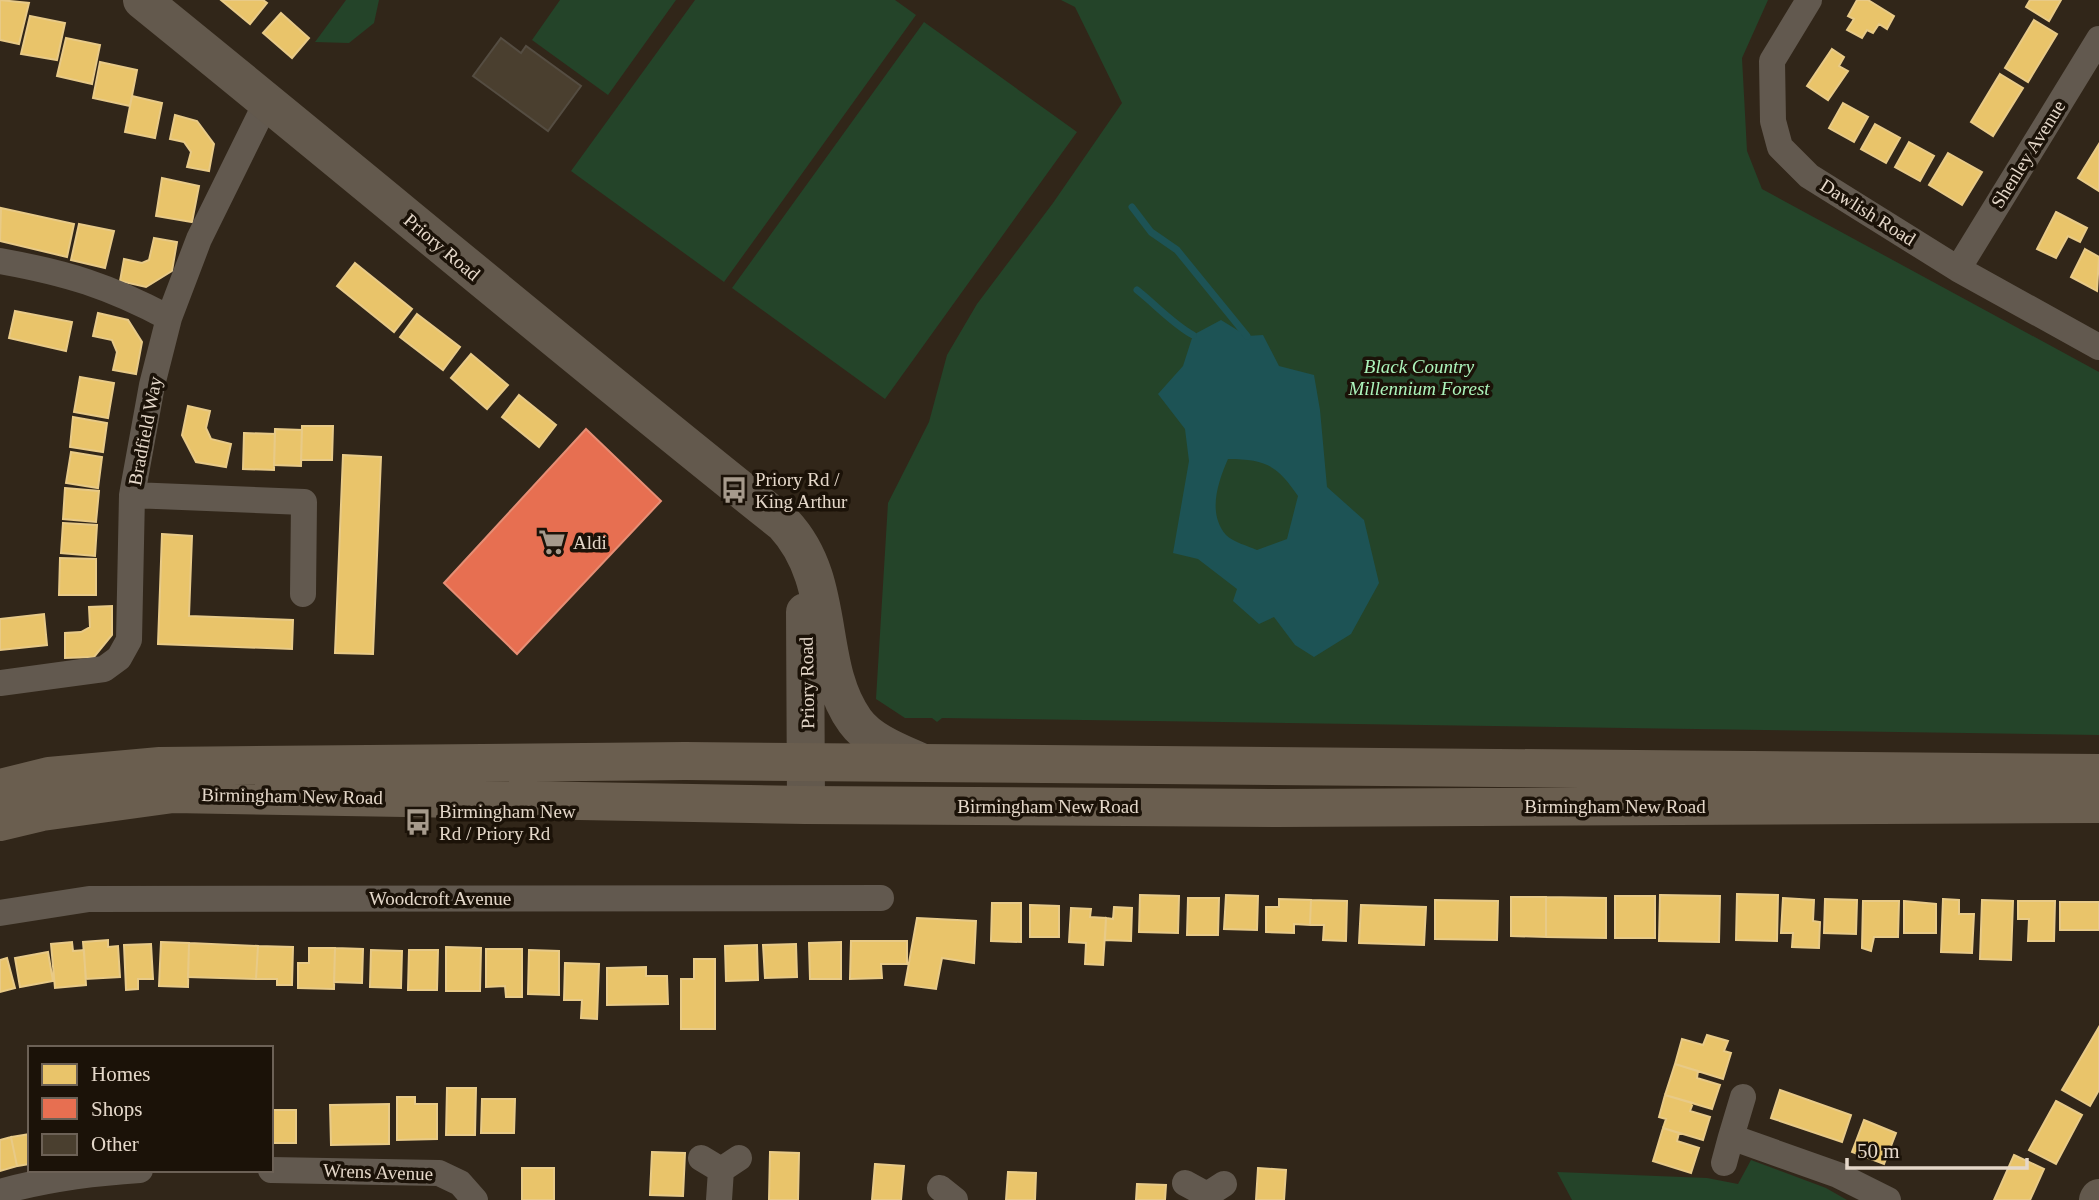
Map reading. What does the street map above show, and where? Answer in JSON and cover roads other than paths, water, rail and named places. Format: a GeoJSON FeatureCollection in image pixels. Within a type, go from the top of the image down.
{"type":"FeatureCollection","features":[{"type":"Feature","properties":{"kind":"highway","name":"Birmingham New Road"},"geometry":{"type":"LineString","coordinates":[[0,788],[49,776],[160,766],[807,762],[2099,773]]}},
{"type":"Feature","properties":{"kind":"highway","name":"Birmingham New Road"},"geometry":{"type":"LineString","coordinates":[[0,822],[42,811],[173,794],[806,806],[1280,808],[2099,804]]}},
{"type":"Feature","properties":{"kind":"main road","name":"Priory Road"},"geometry":{"type":"LineString","coordinates":[[142,0],[267,101],[489,288],[797,537],[811,566],[822,602],[838,685],[855,722],[887,746],[923,763]]}},
{"type":"Feature","properties":{"kind":"main road","name":"Priory Road"},"geometry":{"type":"LineString","coordinates":[[744,492],[790,562],[806,612],[806,806]]}},
{"type":"Feature","properties":{"kind":"street","name":"Dawlish Road"},"geometry":{"type":"LineString","coordinates":[[1809,0],[1772,61],[1773,121],[1780,147],[1809,176],[1958,269],[2099,347]]}},
{"type":"Feature","properties":{"kind":"street","name":"Shenley Avenue"},"geometry":{"type":"LineString","coordinates":[[1958,269],[2099,39]]}},
{"type":"Feature","properties":{"kind":"street","name":"Bradfield Way"},"geometry":{"type":"LineString","coordinates":[[0,683],[104,669],[119,658],[129,640],[132,495],[152,385],[169,318],[199,239],[267,101]]}},
{"type":"Feature","properties":{"kind":"street"},"geometry":{"type":"LineString","coordinates":[[0,261],[77,277],[169,318]]}},
{"type":"Feature","properties":{"kind":"street"},"geometry":{"type":"LineString","coordinates":[[132,495],[304,502],[303,594]]}},
{"type":"Feature","properties":{"kind":"street","name":"Woodcroft Avenue"},"geometry":{"type":"LineString","coordinates":[[0,914],[89,899],[881,898]]}},
{"type":"Feature","properties":{"kind":"street"},"geometry":{"type":"LineString","coordinates":[[1724,1164],[1742,1097]]}},
{"type":"Feature","properties":{"kind":"street"},"geometry":{"type":"LineString","coordinates":[[1731,1137],[1838,1175],[1888,1200]]}},
{"type":"Feature","properties":{"kind":"street"},"geometry":{"type":"LineString","coordinates":[[719,1200],[720,1162]]}},
{"type":"Feature","properties":{"kind":"street","name":"Wrens Avenue"},"geometry":{"type":"LineString","coordinates":[[273,1170],[439,1173],[460,1183],[475,1200]]}},
{"type":"Feature","properties":{"kind":"street"},"geometry":{"type":"LineString","coordinates":[[0,1192],[34,1182],[98,1172]]}},
{"type":"Feature","properties":{"kind":"water"},"geometry":{"type":"Polygon","coordinates":[[[1221,320],[1247,336],[1263,335],[1279,366],[1314,375],[1327,487],[1364,520],[1379,583],[1351,634],[1314,657],[1295,645],[1274,617],[1259,624],[1233,601],[1237,589],[1198,559],[1173,553],[1189,461],[1185,429],[1158,394],[1183,366],[1193,335],[1221,320]],[[1228,459],[1216,497],[1217,517],[1226,535],[1257,550],[1287,539],[1298,496],[1283,477],[1269,466],[1252,460],[1228,459]]]}},
{"type":"Feature","properties":{"kind":"waterway"},"geometry":{"type":"LineString","coordinates":[[1132,207],[1151,232],[1177,250],[1247,336]]}},
{"type":"Feature","properties":{"kind":"waterway"},"geometry":{"type":"LineString","coordinates":[[1137,290],[1193,335]]}},
{"type":"Feature","properties":{"kind":"place","name":"Priory Rd / King Arthur"},"geometry":{"type":"Point","coordinates":[734,490]}},
{"type":"Feature","properties":{"kind":"place","name":"Aldi"},"geometry":{"type":"Point","coordinates":[552,542]}},
{"type":"Feature","properties":{"kind":"place","name":"Birmingham New Rd / Priory Rd"},"geometry":{"type":"Point","coordinates":[418,822]}},
{"type":"Feature","properties":{"kind":"park label","name":"Black Country Millennium Forest"},"geometry":{"type":"Point","coordinates":[1419,377]}}]}
